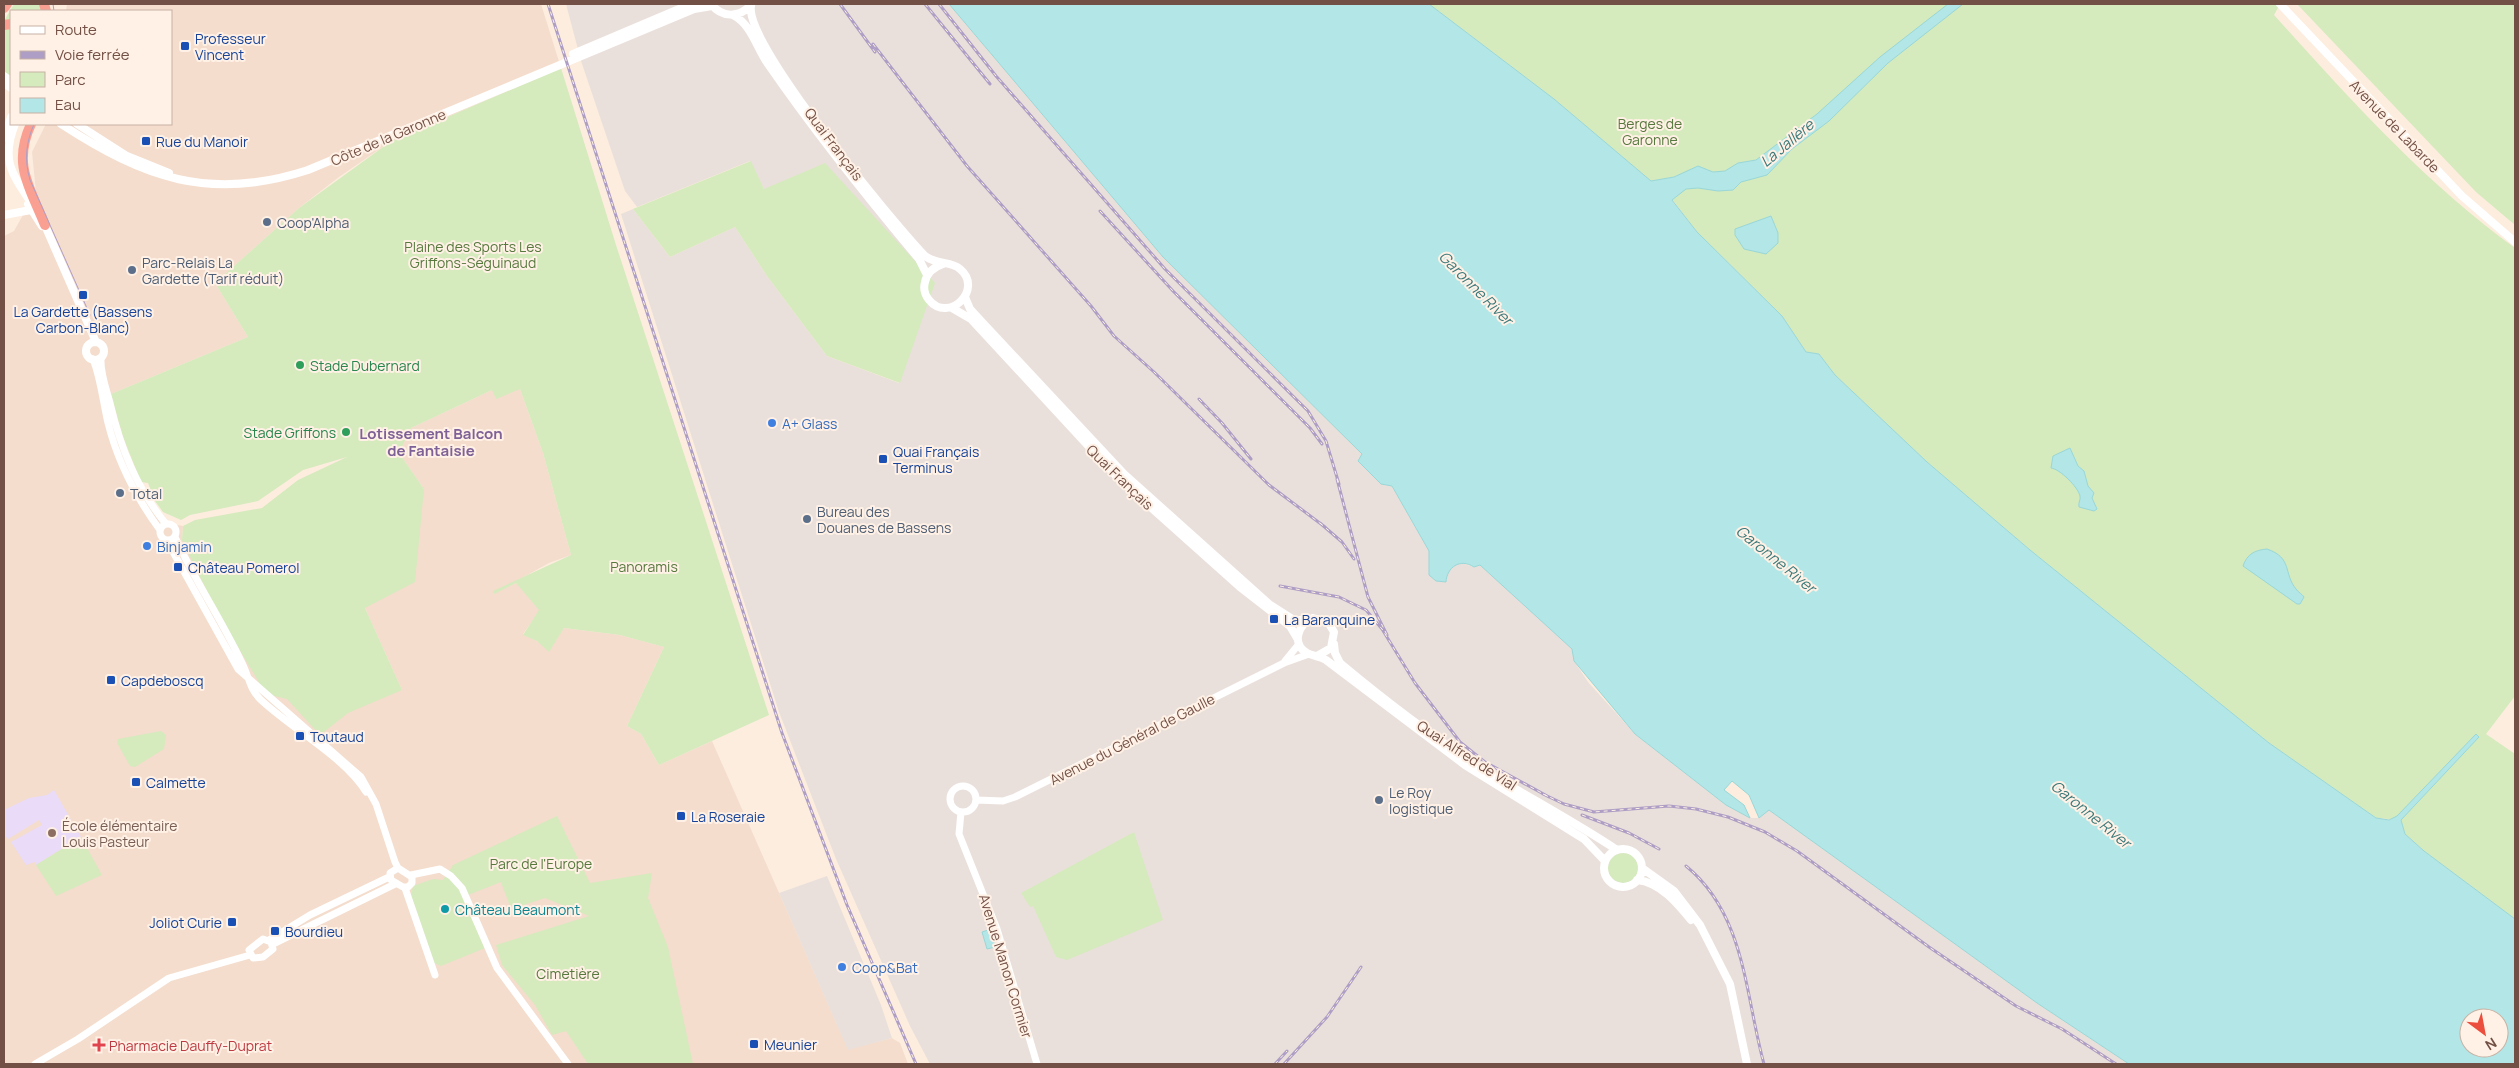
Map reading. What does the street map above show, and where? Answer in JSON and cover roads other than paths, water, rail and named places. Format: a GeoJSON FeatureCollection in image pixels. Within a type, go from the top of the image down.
{"type":"FeatureCollection","features":[{"type":"Feature","properties":{"kind":"highway"},"geometry":{"type":"LineString","coordinates":[[4,8],[7,4]]}},
{"type":"Feature","properties":{"kind":"highway"},"geometry":{"type":"LineString","coordinates":[[31,125],[23,144],[22,164],[27,184],[46,225]]}},
{"type":"Feature","properties":{"kind":"main road","name":"Côte de la Garonne"},"geometry":{"type":"LineString","coordinates":[[78,125],[127,156],[166,172],[199,179],[221,180],[264,177],[323,159],[691,4]]}},
{"type":"Feature","properties":{"kind":"main road","name":"Avenue de Labarde"},"geometry":{"type":"LineString","coordinates":[[2280,4],[2462,196],[2515,242]]}},
{"type":"Feature","properties":{"kind":"main road","name":"Côte de la Garonne"},"geometry":{"type":"LineString","coordinates":[[63,125],[125,162],[154,174],[178,180],[221,185],[266,182],[316,167],[694,9],[712,5]]}},
{"type":"Feature","properties":{"kind":"main road"},"geometry":{"type":"LineString","coordinates":[[712,5],[726,14],[733,15],[746,10],[752,5]]}},
{"type":"Feature","properties":{"kind":"main road","name":"Quai Français"},"geometry":{"type":"LineString","coordinates":[[752,5],[750,15],[753,23],[773,60],[846,163],[925,256],[943,264]]}},
{"type":"Feature","properties":{"kind":"main road","name":"Quai Français"},"geometry":{"type":"LineString","coordinates":[[733,15],[745,23],[768,64],[826,145],[919,260],[927,275]]}},
{"type":"Feature","properties":{"kind":"main road"},"geometry":{"type":"LineString","coordinates":[[4,76],[9,86]]}},
{"type":"Feature","properties":{"kind":"main road"},"geometry":{"type":"LineString","coordinates":[[4,138],[10,121]]}},
{"type":"Feature","properties":{"kind":"main road"},"geometry":{"type":"LineString","coordinates":[[16,125],[8,148],[10,167],[46,225],[87,327],[92,344],[87,353],[97,358],[104,348],[92,344]]}},
{"type":"Feature","properties":{"kind":"main road"},"geometry":{"type":"LineString","coordinates":[[4,160],[6,169],[31,210],[64,273]]}},
{"type":"Feature","properties":{"kind":"main road"},"geometry":{"type":"LineString","coordinates":[[6,215],[19,209],[24,199]]}},
{"type":"Feature","properties":{"kind":"main road"},"geometry":{"type":"LineString","coordinates":[[6,215],[31,210]]}},
{"type":"Feature","properties":{"kind":"main road"},"geometry":{"type":"LineString","coordinates":[[943,264],[955,266],[964,274],[968,285],[965,297],[952,308],[939,307],[928,299],[924,287],[927,275],[936,266],[943,264]]}},
{"type":"Feature","properties":{"kind":"main road","name":"Quai Français"},"geometry":{"type":"LineString","coordinates":[[965,297],[970,309],[981,322],[1124,474],[1269,604],[1294,620],[1308,620]]}},
{"type":"Feature","properties":{"kind":"main road","name":"Quai Français"},"geometry":{"type":"LineString","coordinates":[[952,308],[971,319],[1118,478],[1240,587],[1290,626],[1298,641]]}},
{"type":"Feature","properties":{"kind":"main road"},"geometry":{"type":"LineString","coordinates":[[1318,618],[1328,622],[1334,632],[1334,644],[1327,652],[1317,656],[1309,654],[1298,641],[1300,628],[1308,620],[1318,618]]}},
{"type":"Feature","properties":{"kind":"main road","name":"Quai Alfred de Vial"},"geometry":{"type":"LineString","coordinates":[[1334,644],[1334,653],[1340,663],[1450,747],[1498,779],[1558,812],[1617,850]]}},
{"type":"Feature","properties":{"kind":"main road","name":"Quai Alfred de Vial"},"geometry":{"type":"LineString","coordinates":[[1317,656],[1327,661],[1465,765],[1584,839],[1605,861]]}},
{"type":"Feature","properties":{"kind":"main road"},"geometry":{"type":"LineString","coordinates":[[1617,850],[1633,852],[1640,859],[1642,868],[1637,880],[1628,886],[1614,884],[1605,874],[1605,861],[1617,850]]}},
{"type":"Feature","properties":{"kind":"main road"},"geometry":{"type":"LineString","coordinates":[[1642,868],[1662,881],[1679,896],[1700,925],[1730,984],[1747,1064]]}},
{"type":"Feature","properties":{"kind":"main road"},"geometry":{"type":"LineString","coordinates":[[1637,880],[1653,884],[1666,894],[1708,941]]}},
{"type":"Feature","properties":{"kind":"street"},"geometry":{"type":"LineString","coordinates":[[97,358],[128,465],[144,495],[166,524],[174,527],[176,532],[174,538],[182,561]]}},
{"type":"Feature","properties":{"kind":"street"},"geometry":{"type":"LineString","coordinates":[[97,358],[110,429],[121,466],[134,493],[160,530],[161,537],[167,541],[182,561],[243,666],[248,679],[330,747],[361,777],[373,797],[395,884]]}},
{"type":"Feature","properties":{"kind":"street"},"geometry":{"type":"LineString","coordinates":[[160,530],[166,524]]}},
{"type":"Feature","properties":{"kind":"street"},"geometry":{"type":"LineString","coordinates":[[167,541],[174,538]]}},
{"type":"Feature","properties":{"kind":"street","name":"Avenue du Général de Gaulle"},"geometry":{"type":"LineString","coordinates":[[1284,663],[1298,641]]}},
{"type":"Feature","properties":{"kind":"street","name":"Avenue du Général de Gaulle"},"geometry":{"type":"LineString","coordinates":[[976,800],[1003,801],[1014,797],[1284,663],[1309,654]]}},
{"type":"Feature","properties":{"kind":"street"},"geometry":{"type":"LineString","coordinates":[[960,785],[968,786],[974,792],[976,800],[969,810],[961,812],[951,805],[949,797],[953,789],[960,785]]}},
{"type":"Feature","properties":{"kind":"street","name":"Avenue Manon Cormier"},"geometry":{"type":"LineString","coordinates":[[961,812],[959,834],[997,929],[1037,1064]]}},
{"type":"Feature","properties":{"kind":"street"},"geometry":{"type":"LineString","coordinates":[[271,942],[310,915],[393,872],[411,878],[436,869],[451,876],[462,888],[497,968],[568,1064]]}},
{"type":"Feature","properties":{"kind":"street"},"geometry":{"type":"LineString","coordinates":[[405,888],[411,878]]}},
{"type":"Feature","properties":{"kind":"street"},"geometry":{"type":"LineString","coordinates":[[250,955],[251,946],[263,939],[271,942],[278,940],[395,884],[405,888],[435,975]]}},
{"type":"Feature","properties":{"kind":"street"},"geometry":{"type":"LineString","coordinates":[[35,1064],[78,1039],[169,978],[250,955],[258,959],[271,952],[271,942]]}},
{"type":"Feature","properties":{"kind":"water"},"geometry":{"type":"Polygon","coordinates":[[[949,4],[1429,4],[1554,99],[1651,181],[1674,177],[1698,166],[1713,172],[1725,171],[1738,163],[1756,160],[1817,114],[1880,57],[1948,4],[1963,4],[1888,63],[1829,121],[1792,149],[1767,175],[1741,182],[1733,190],[1686,189],[1672,200],[1697,232],[1782,316],[1806,352],[1819,354],[1835,375],[1927,462],[2030,550],[2269,743],[2376,818],[2389,820],[2397,816],[2476,734],[2479,737],[2401,820],[2405,834],[2424,851],[2515,919],[2515,1064],[2129,1064],[2037,1003],[1769,810],[1759,818],[1749,795],[1732,781],[1724,790],[1744,805],[1750,818],[1726,805],[1635,734],[1574,661],[1572,649],[1480,565],[1474,567],[1464,563],[1459,564],[1449,572],[1446,582],[1436,581],[1429,575],[1429,551],[1392,486],[1381,484],[1358,461],[1362,454],[1163,257],[949,4]]]}},
{"type":"Feature","properties":{"kind":"water"},"geometry":{"type":"Polygon","coordinates":[[[1771,216],[1778,233],[1778,243],[1766,254],[1744,249],[1735,235],[1735,229],[1771,216]]]}},
{"type":"Feature","properties":{"kind":"water"},"geometry":{"type":"Polygon","coordinates":[[[2070,448],[2078,466],[2084,471],[2088,486],[2094,493],[2092,498],[2097,509],[2094,511],[2079,507],[2079,492],[2064,475],[2051,468],[2053,456],[2070,448]]]}},
{"type":"Feature","properties":{"kind":"water"},"geometry":{"type":"Polygon","coordinates":[[[2267,549],[2281,557],[2284,561],[2292,583],[2304,597],[2300,604],[2297,604],[2243,566],[2252,553],[2267,549]]]}},
{"type":"Feature","properties":{"kind":"water"},"geometry":{"type":"Polygon","coordinates":[[[991,929],[995,947],[987,949],[982,932],[991,929]]]}},
{"type":"Feature","properties":{"kind":"tram line"},"geometry":{"type":"LineString","coordinates":[[53,4],[54,10]]}},
{"type":"Feature","properties":{"kind":"tram line"},"geometry":{"type":"LineString","coordinates":[[34,125],[27,151],[30,180],[90,315]]}},
{"type":"Feature","properties":{"kind":"railway"},"geometry":{"type":"LineString","coordinates":[[548,4],[782,733],[847,905],[916,1064]]}},
{"type":"Feature","properties":{"kind":"railway"},"geometry":{"type":"LineString","coordinates":[[840,4],[875,52]]}},
{"type":"Feature","properties":{"kind":"railway"},"geometry":{"type":"LineString","coordinates":[[925,4],[990,84]]}},
{"type":"Feature","properties":{"kind":"railway"},"geometry":{"type":"LineString","coordinates":[[939,4],[996,76],[1165,269],[1308,411],[1326,441],[1339,484]]}},
{"type":"Feature","properties":{"kind":"railway"},"geometry":{"type":"LineString","coordinates":[[873,44],[967,166],[1091,306],[1114,336],[1154,372],[1269,485],[1325,527]]}},
{"type":"Feature","properties":{"kind":"railway"},"geometry":{"type":"LineString","coordinates":[[1100,211],[1173,291],[1310,428],[1322,444]]}},
{"type":"Feature","properties":{"kind":"railway"},"geometry":{"type":"LineString","coordinates":[[1199,399],[1222,423],[1251,459]]}},
{"type":"Feature","properties":{"kind":"railway"},"geometry":{"type":"LineString","coordinates":[[1337,479],[1368,597],[1387,635]]}},
{"type":"Feature","properties":{"kind":"railway"},"geometry":{"type":"LineString","coordinates":[[1320,523],[1342,542],[1354,559]]}},
{"type":"Feature","properties":{"kind":"railway"},"geometry":{"type":"LineString","coordinates":[[1280,586],[1339,597],[1366,610],[1382,629],[1415,683],[1460,742],[1485,762],[1549,797]]}},
{"type":"Feature","properties":{"kind":"railway"},"geometry":{"type":"LineString","coordinates":[[1543,794],[1564,804],[1594,812],[1669,806],[1696,809],[1728,817],[1765,832],[1797,851],[1929,947],[2016,1006],[2062,1029],[2116,1064]]}},
{"type":"Feature","properties":{"kind":"railway"},"geometry":{"type":"LineString","coordinates":[[1582,815],[1629,833],[1659,849]]}},
{"type":"Feature","properties":{"kind":"railway"},"geometry":{"type":"LineString","coordinates":[[1686,866],[1706,886],[1721,908],[1732,932],[1747,984],[1764,1064]]}},
{"type":"Feature","properties":{"kind":"railway"},"geometry":{"type":"LineString","coordinates":[[1284,1064],[1327,1017],[1361,967]]}},
{"type":"Feature","properties":{"kind":"railway"},"geometry":{"type":"LineString","coordinates":[[1275,1064],[1287,1051]]}},
{"type":"Feature","properties":{"kind":"place","name":"Professeur Vincent"},"geometry":{"type":"Point","coordinates":[185,46]}},
{"type":"Feature","properties":{"kind":"place","name":"Rue du Manoir"},"geometry":{"type":"Point","coordinates":[146,141]}},
{"type":"Feature","properties":{"kind":"place","name":"Coop'Alpha"},"geometry":{"type":"Point","coordinates":[267,222]}},
{"type":"Feature","properties":{"kind":"place","name":"Parc-Relais La Gardette (Tarif réduit)"},"geometry":{"type":"Point","coordinates":[132,270]}},
{"type":"Feature","properties":{"kind":"place","name":"La Gardette (Bassens Carbon-Blanc)"},"geometry":{"type":"Point","coordinates":[83,295]}},
{"type":"Feature","properties":{"kind":"place","name":"Stade Dubernard"},"geometry":{"type":"Point","coordinates":[300,365]}},
{"type":"Feature","properties":{"kind":"place","name":"A+ Glass"},"geometry":{"type":"Point","coordinates":[772,423]}},
{"type":"Feature","properties":{"kind":"place","name":"Stade Griffons"},"geometry":{"type":"Point","coordinates":[346,432]}},
{"type":"Feature","properties":{"kind":"place","name":"Quai Français Terminus"},"geometry":{"type":"Point","coordinates":[883,459]}},
{"type":"Feature","properties":{"kind":"place","name":"Total"},"geometry":{"type":"Point","coordinates":[120,493]}},
{"type":"Feature","properties":{"kind":"place","name":"Bureau des Douanes de Bassens"},"geometry":{"type":"Point","coordinates":[807,519]}},
{"type":"Feature","properties":{"kind":"place","name":"Binjamin"},"geometry":{"type":"Point","coordinates":[147,546]}},
{"type":"Feature","properties":{"kind":"place","name":"Château Pomerol"},"geometry":{"type":"Point","coordinates":[178,567]}},
{"type":"Feature","properties":{"kind":"place","name":"La Baranquine"},"geometry":{"type":"Point","coordinates":[1274,619]}},
{"type":"Feature","properties":{"kind":"place","name":"Capdeboscq"},"geometry":{"type":"Point","coordinates":[111,680]}},
{"type":"Feature","properties":{"kind":"place","name":"Toutaud"},"geometry":{"type":"Point","coordinates":[300,736]}},
{"type":"Feature","properties":{"kind":"place","name":"Calmette"},"geometry":{"type":"Point","coordinates":[136,782]}},
{"type":"Feature","properties":{"kind":"place","name":"Le Roy logistique"},"geometry":{"type":"Point","coordinates":[1379,800]}},
{"type":"Feature","properties":{"kind":"place","name":"La Roseraie"},"geometry":{"type":"Point","coordinates":[681,816]}},
{"type":"Feature","properties":{"kind":"place","name":"École élémentaire Louis Pasteur"},"geometry":{"type":"Point","coordinates":[52,833]}},
{"type":"Feature","properties":{"kind":"place","name":"Château Beaumont"},"geometry":{"type":"Point","coordinates":[445,909]}},
{"type":"Feature","properties":{"kind":"place","name":"Joliot Curie"},"geometry":{"type":"Point","coordinates":[232,922]}},
{"type":"Feature","properties":{"kind":"place","name":"Bourdieu"},"geometry":{"type":"Point","coordinates":[275,931]}},
{"type":"Feature","properties":{"kind":"place","name":"Coop&Bat"},"geometry":{"type":"Point","coordinates":[842,967]}},
{"type":"Feature","properties":{"kind":"place","name":"Meunier"},"geometry":{"type":"Point","coordinates":[754,1044]}},
{"type":"Feature","properties":{"kind":"place","name":"Pharmacie Dauffy-Duprat"},"geometry":{"type":"Point","coordinates":[99,1045]}},
{"type":"Feature","properties":{"kind":"district","name":"Lotissement Balcon de Fantaisie"},"geometry":{"type":"Point","coordinates":[431,442]}},
{"type":"Feature","properties":{"kind":"park label","name":"Berges de Garonne"},"geometry":{"type":"Point","coordinates":[1650,132]}},
{"type":"Feature","properties":{"kind":"park label","name":"Plaine des Sports Les Griffons-Séguinaud"},"geometry":{"type":"Point","coordinates":[473,254]}},
{"type":"Feature","properties":{"kind":"park label","name":"Panoramis"},"geometry":{"type":"Point","coordinates":[644,566]}},
{"type":"Feature","properties":{"kind":"park label","name":"Parc de l'Europe"},"geometry":{"type":"Point","coordinates":[541,863]}},
{"type":"Feature","properties":{"kind":"park label","name":"Cimetière"},"geometry":{"type":"Point","coordinates":[568,973]}},
{"type":"Feature","properties":{"kind":"water label","name":"La Jallère"},"geometry":{"type":"Point","coordinates":[1787,143]}},
{"type":"Feature","properties":{"kind":"water label","name":"Garonne River"},"geometry":{"type":"Point","coordinates":[1476,288]}},
{"type":"Feature","properties":{"kind":"water label","name":"Garonne River"},"geometry":{"type":"Point","coordinates":[1776,559]}},
{"type":"Feature","properties":{"kind":"water label","name":"Garonne River"},"geometry":{"type":"Point","coordinates":[2091,814]}}]}
